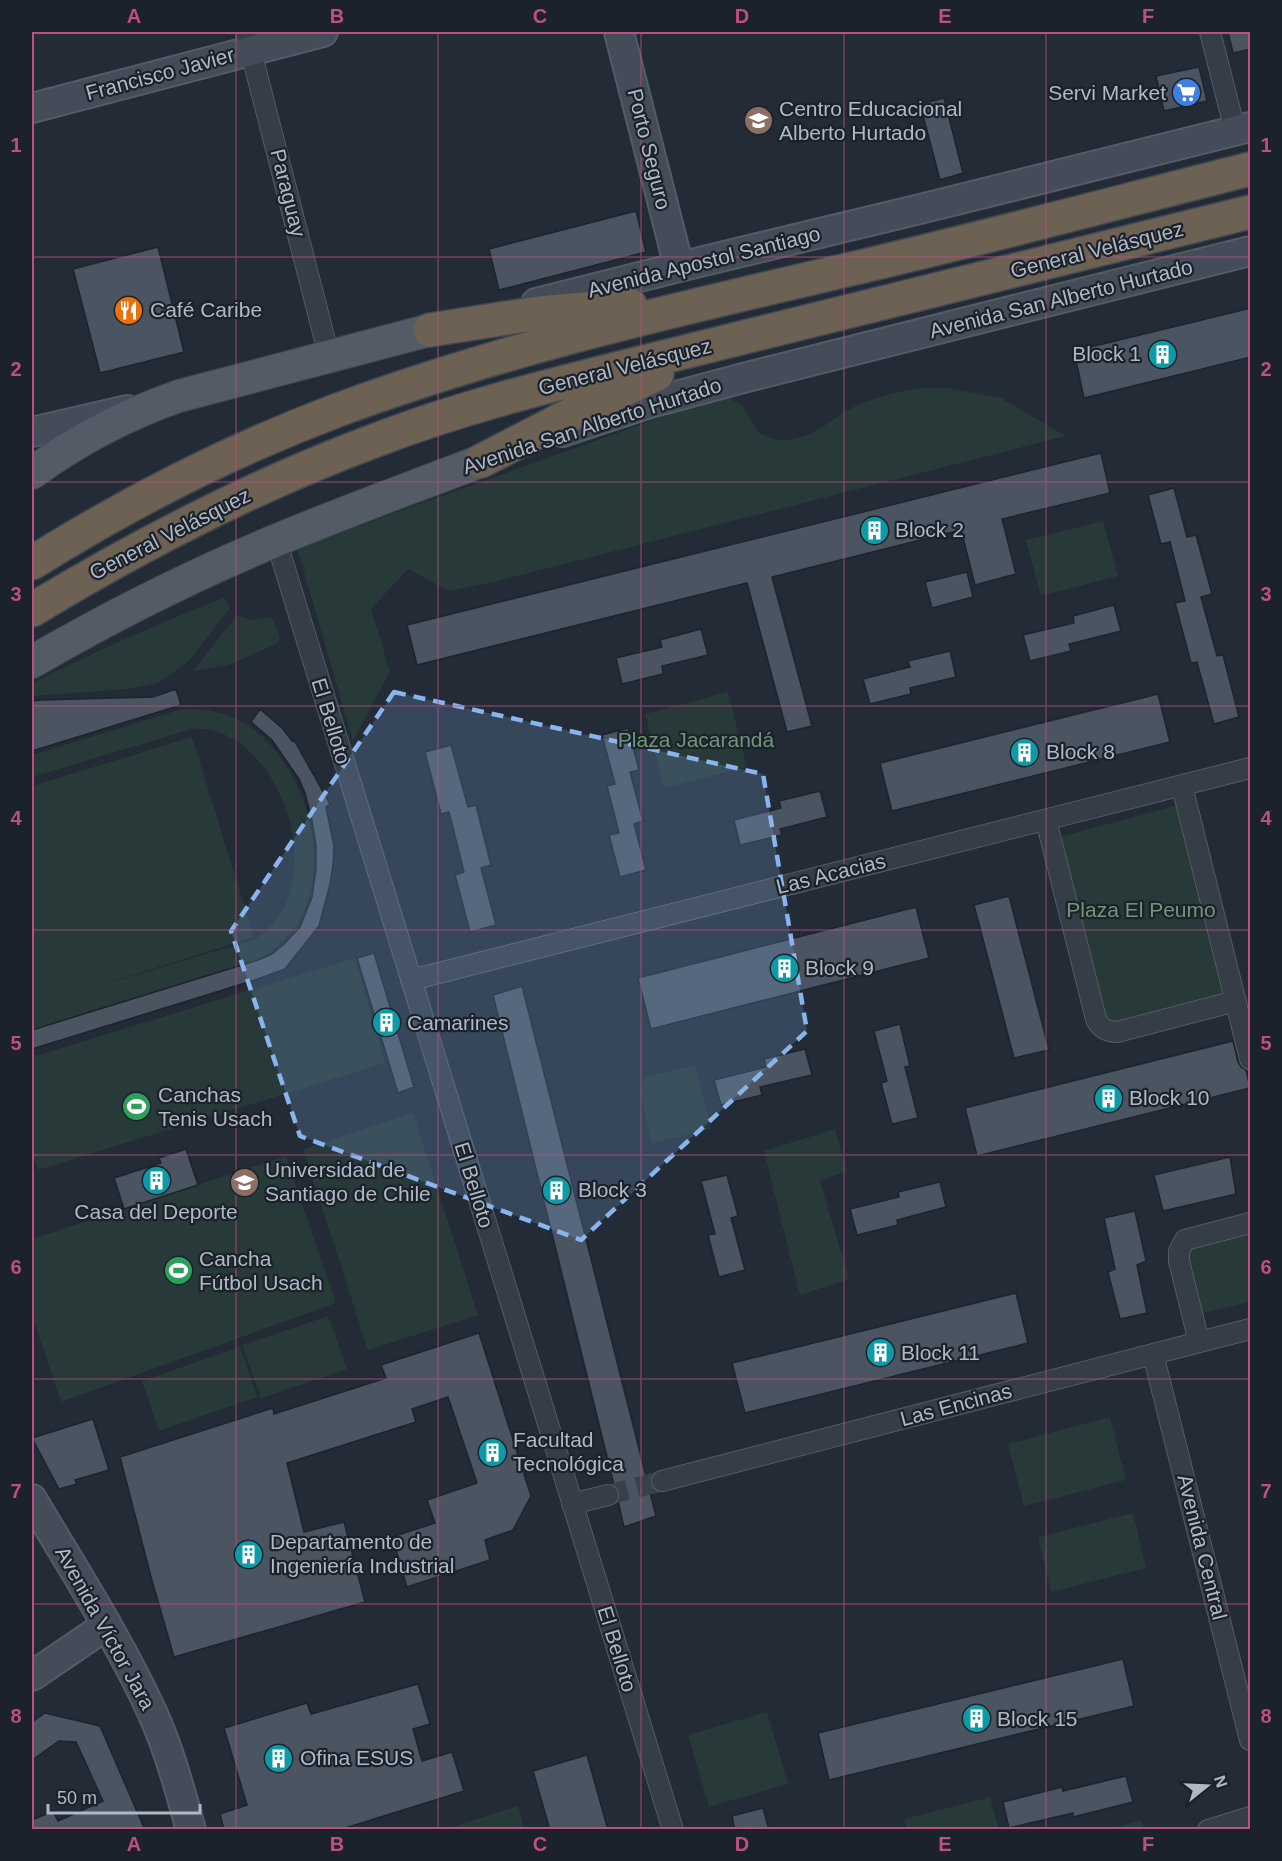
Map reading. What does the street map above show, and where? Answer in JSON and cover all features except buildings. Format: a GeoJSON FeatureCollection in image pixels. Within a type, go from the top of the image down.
{"type":"FeatureCollection","features":[{"type":"Feature","properties":{"kind":"highway","name":"General Velásquez"},"geometry":{"type":"LineString","coordinates":[[32,563],[161,490],[258,444],[336,411],[462,368],[653,315],[908,255],[1251,169]]}},
{"type":"Feature","properties":{"kind":"highway","name":"General Velásquez"},"geometry":{"type":"LineString","coordinates":[[32,610],[88,576],[206,513],[263,486],[379,439],[478,406],[528,391],[1251,212]]}},
{"type":"Feature","properties":{"kind":"highway"},"geometry":{"type":"LineString","coordinates":[[430,330],[539,313],[737,296]]}},
{"type":"Feature","properties":{"kind":"highway"},"geometry":{"type":"LineString","coordinates":[[481,461],[616,393],[742,338]]}},
{"type":"Feature","properties":{"kind":"main road","name":"Francisco Javier"},"geometry":{"type":"LineString","coordinates":[[32,108],[249,41],[323,32]]}},
{"type":"Feature","properties":{"kind":"main road","name":"Porto Seguro"},"geometry":{"type":"LineString","coordinates":[[619,32],[679,267]]}},
{"type":"Feature","properties":{"kind":"main road","name":"Avenida Apostol Santiago"},"geometry":{"type":"LineString","coordinates":[[159,403],[329,356],[679,267],[1243,129]]}},
{"type":"Feature","properties":{"kind":"main road","name":"Avenida San Alberto Hurtado"},"geometry":{"type":"LineString","coordinates":[[32,662],[119,614],[276,540],[537,440],[698,389],[1251,252]]}},
{"type":"Feature","properties":{"kind":"main road"},"geometry":{"type":"LineString","coordinates":[[32,432],[159,403]]}},
{"type":"Feature","properties":{"kind":"main road"},"geometry":{"type":"LineString","coordinates":[[32,473],[101,430],[159,403]]}},
{"type":"Feature","properties":{"kind":"main road","name":"Avenida Víctor Jara"},"geometry":{"type":"LineString","coordinates":[[32,1499],[125,1656],[153,1713],[176,1777],[191,1830]]}},
{"type":"Feature","properties":{"kind":"main road"},"geometry":{"type":"LineString","coordinates":[[32,1676],[106,1625]]}},
{"type":"Feature","properties":{"kind":"street"},"geometry":{"type":"LineString","coordinates":[[1210,32],[1243,129]]}},
{"type":"Feature","properties":{"kind":"street","name":"Paraguay"},"geometry":{"type":"LineString","coordinates":[[249,41],[329,356]]}},
{"type":"Feature","properties":{"kind":"street","name":"El Belloto"},"geometry":{"type":"LineString","coordinates":[[276,540],[673,1830]]}},
{"type":"Feature","properties":{"kind":"street","name":"Las Acacias"},"geometry":{"type":"LineString","coordinates":[[411,980],[1251,768]]}},
{"type":"Feature","properties":{"kind":"street"},"geometry":{"type":"LineString","coordinates":[[1182,786],[1251,1059]]}},
{"type":"Feature","properties":{"kind":"street"},"geometry":{"type":"LineString","coordinates":[[1046,820],[1096,1019],[1100,1027],[1116,1032],[1236,1001]]}},
{"type":"Feature","properties":{"kind":"street"},"geometry":{"type":"LineString","coordinates":[[1199,1342],[1179,1261],[1182,1244],[1185,1240],[1251,1223]]}},
{"type":"Feature","properties":{"kind":"street","name":"Las Encinas"},"geometry":{"type":"LineString","coordinates":[[662,1481],[1251,1329]]}},
{"type":"Feature","properties":{"kind":"street","name":"Avenida Central"},"geometry":{"type":"LineString","coordinates":[[1153,1354],[1251,1740]]}},
{"type":"Feature","properties":{"kind":"street"},"geometry":{"type":"LineString","coordinates":[[572,1504],[609,1495]]}},
{"type":"Feature","properties":{"kind":"street"},"geometry":{"type":"LineString","coordinates":[[1208,1830],[1251,1816]]}},
{"type":"Feature","properties":{"kind":"highlighted area"},"geometry":{"type":"Polygon","coordinates":[[[394,692],[763,774],[807,1031],[581,1240],[300,1136],[231,931],[394,692]]]}},
{"type":"Feature","properties":{"kind":"green space"},"geometry":{"type":"Polygon","coordinates":[[[924,388],[948,388],[1001,398],[1066,436],[493,582],[448,591],[408,569],[371,609],[390,671],[353,741],[297,548],[723,395],[742,405],[759,433],[786,440],[806,436],[864,402],[889,394],[924,388]]]}},
{"type":"Feature","properties":{"kind":"green space"},"geometry":{"type":"Polygon","coordinates":[[[1103,521],[1118,576],[1041,596],[1026,540],[1103,521]]]}},
{"type":"Feature","properties":{"kind":"green space"},"geometry":{"type":"Polygon","coordinates":[[[224,598],[230,608],[189,661],[158,683],[129,689],[32,696],[32,683],[127,638],[224,598]]]}},
{"type":"Feature","properties":{"kind":"green space"},"geometry":{"type":"Polygon","coordinates":[[[237,615],[251,620],[267,617],[273,619],[280,638],[278,643],[229,665],[193,671],[237,615]]]}},
{"type":"Feature","properties":{"kind":"green space","name":"Plaza Jacarandá"},"geometry":{"type":"Polygon","coordinates":[[[728,692],[747,767],[664,788],[645,714],[728,692]]]}},
{"type":"Feature","properties":{"kind":"green space"},"geometry":{"type":"Polygon","coordinates":[[[193,709],[221,713],[246,724],[266,740],[283,760],[297,784],[307,810],[314,864],[311,891],[302,915],[294,929],[258,960],[32,1030],[32,786],[192,737],[254,937],[86,990],[259,937],[270,926],[287,901],[294,871],[293,838],[284,805],[269,774],[248,750],[222,734],[192,729],[32,777],[32,755],[179,710],[193,709]]]}},
{"type":"Feature","properties":{"kind":"green space","name":"Plaza El Peumo"},"geometry":{"type":"Polygon","coordinates":[[[1182,804],[1227,989],[1220,999],[1117,1026],[1102,1019],[1056,838],[1182,804]]]}},
{"type":"Feature","properties":{"kind":"green space","name":"Canchas Tenis Usach"},"geometry":{"type":"Polygon","coordinates":[[[355,958],[385,1063],[38,1170],[32,1151],[32,1057],[355,958]]]}},
{"type":"Feature","properties":{"kind":"green space"},"geometry":{"type":"Polygon","coordinates":[[[695,1065],[711,1129],[652,1143],[640,1094],[645,1077],[695,1065]]]}},
{"type":"Feature","properties":{"kind":"green space","name":"Cancha Fútbol Usach"},"geometry":{"type":"Polygon","coordinates":[[[413,1113],[478,1315],[368,1350],[303,1149],[413,1113]]]}},
{"type":"Feature","properties":{"kind":"green space"},"geometry":{"type":"Polygon","coordinates":[[[835,1129],[847,1171],[820,1181],[849,1279],[800,1295],[764,1151],[835,1129]]]}},
{"type":"Feature","properties":{"kind":"green space","name":"Cancha Fútbol Usach"},"geometry":{"type":"Polygon","coordinates":[[[286,1156],[336,1303],[61,1402],[32,1315],[32,1239],[286,1156]]]}},
{"type":"Feature","properties":{"kind":"green space"},"geometry":{"type":"Polygon","coordinates":[[[1250,1228],[1250,1302],[1200,1314],[1185,1259],[1187,1244],[1250,1228]]]}},
{"type":"Feature","properties":{"kind":"green space"},"geometry":{"type":"Polygon","coordinates":[[[328,1316],[347,1369],[261,1398],[242,1345],[328,1316]]]}},
{"type":"Feature","properties":{"kind":"green space"},"geometry":{"type":"Polygon","coordinates":[[[240,1347],[257,1397],[159,1431],[142,1381],[240,1347]]]}},
{"type":"Feature","properties":{"kind":"green space"},"geometry":{"type":"Polygon","coordinates":[[[1110,1417],[1126,1480],[1024,1506],[1008,1444],[1110,1417]]]}},
{"type":"Feature","properties":{"kind":"green space"},"geometry":{"type":"Polygon","coordinates":[[[1133,1513],[1146,1568],[1051,1592],[1038,1537],[1133,1513]]]}},
{"type":"Feature","properties":{"kind":"green space"},"geometry":{"type":"Polygon","coordinates":[[[767,1712],[788,1784],[709,1807],[688,1735],[767,1712]]]}},
{"type":"Feature","properties":{"kind":"green space"},"geometry":{"type":"Polygon","coordinates":[[[990,1797],[999,1829],[906,1829],[904,1819],[990,1797]]]}},
{"type":"Feature","properties":{"kind":"green space"},"geometry":{"type":"Polygon","coordinates":[[[518,1806],[524,1829],[442,1829],[452,1827],[518,1806]]]}},
{"type":"Feature","properties":{"kind":"green space"},"geometry":{"type":"Polygon","coordinates":[[[1142,1820],[1144,1829],[1109,1829],[1142,1820]]]}},
{"type":"Feature","properties":{"kind":"tunnel"},"geometry":{"type":"LineString","coordinates":[[608,1495],[662,1481]]}},
{"type":"Feature","properties":{"kind":"place","name":"Servi Market"},"geometry":{"type":"Point","coordinates":[1187,93]}},
{"type":"Feature","properties":{"kind":"place","name":"Centro Educacional Alberto Hurtado"},"geometry":{"type":"Point","coordinates":[758,121]}},
{"type":"Feature","properties":{"kind":"place","name":"Café Caribe"},"geometry":{"type":"Point","coordinates":[129,310]}},
{"type":"Feature","properties":{"kind":"place","name":"Block 1"},"geometry":{"type":"Point","coordinates":[1162,354]}},
{"type":"Feature","properties":{"kind":"place","name":"Block 2"},"geometry":{"type":"Point","coordinates":[874,530]}},
{"type":"Feature","properties":{"kind":"place","name":"Block 8"},"geometry":{"type":"Point","coordinates":[1025,752]}},
{"type":"Feature","properties":{"kind":"place","name":"Block 9"},"geometry":{"type":"Point","coordinates":[784,968]}},
{"type":"Feature","properties":{"kind":"place","name":"Camarines"},"geometry":{"type":"Point","coordinates":[386,1023]}},
{"type":"Feature","properties":{"kind":"place","name":"Block 10"},"geometry":{"type":"Point","coordinates":[1108,1098]}},
{"type":"Feature","properties":{"kind":"place","name":"Canchas Tenis Usach"},"geometry":{"type":"Point","coordinates":[137,1107]}},
{"type":"Feature","properties":{"kind":"place","name":"Casa del Deporte"},"geometry":{"type":"Point","coordinates":[156,1181]}},
{"type":"Feature","properties":{"kind":"place","name":"Universidad de Santiago de Chile"},"geometry":{"type":"Point","coordinates":[244,1182]}},
{"type":"Feature","properties":{"kind":"place","name":"Block 3"},"geometry":{"type":"Point","coordinates":[557,1190]}},
{"type":"Feature","properties":{"kind":"place","name":"Cancha Fútbol Usach"},"geometry":{"type":"Point","coordinates":[178,1271]}},
{"type":"Feature","properties":{"kind":"place","name":"Block 11"},"geometry":{"type":"Point","coordinates":[880,1353]}},
{"type":"Feature","properties":{"kind":"place","name":"Facultad Tecnológica"},"geometry":{"type":"Point","coordinates":[492,1452]}},
{"type":"Feature","properties":{"kind":"place","name":"Departamento de Ingeniería Industrial"},"geometry":{"type":"Point","coordinates":[249,1554]}},
{"type":"Feature","properties":{"kind":"place","name":"Block 15"},"geometry":{"type":"Point","coordinates":[976,1719]}},
{"type":"Feature","properties":{"kind":"place","name":"Ofina ESUS"},"geometry":{"type":"Point","coordinates":[279,1758]}}]}
